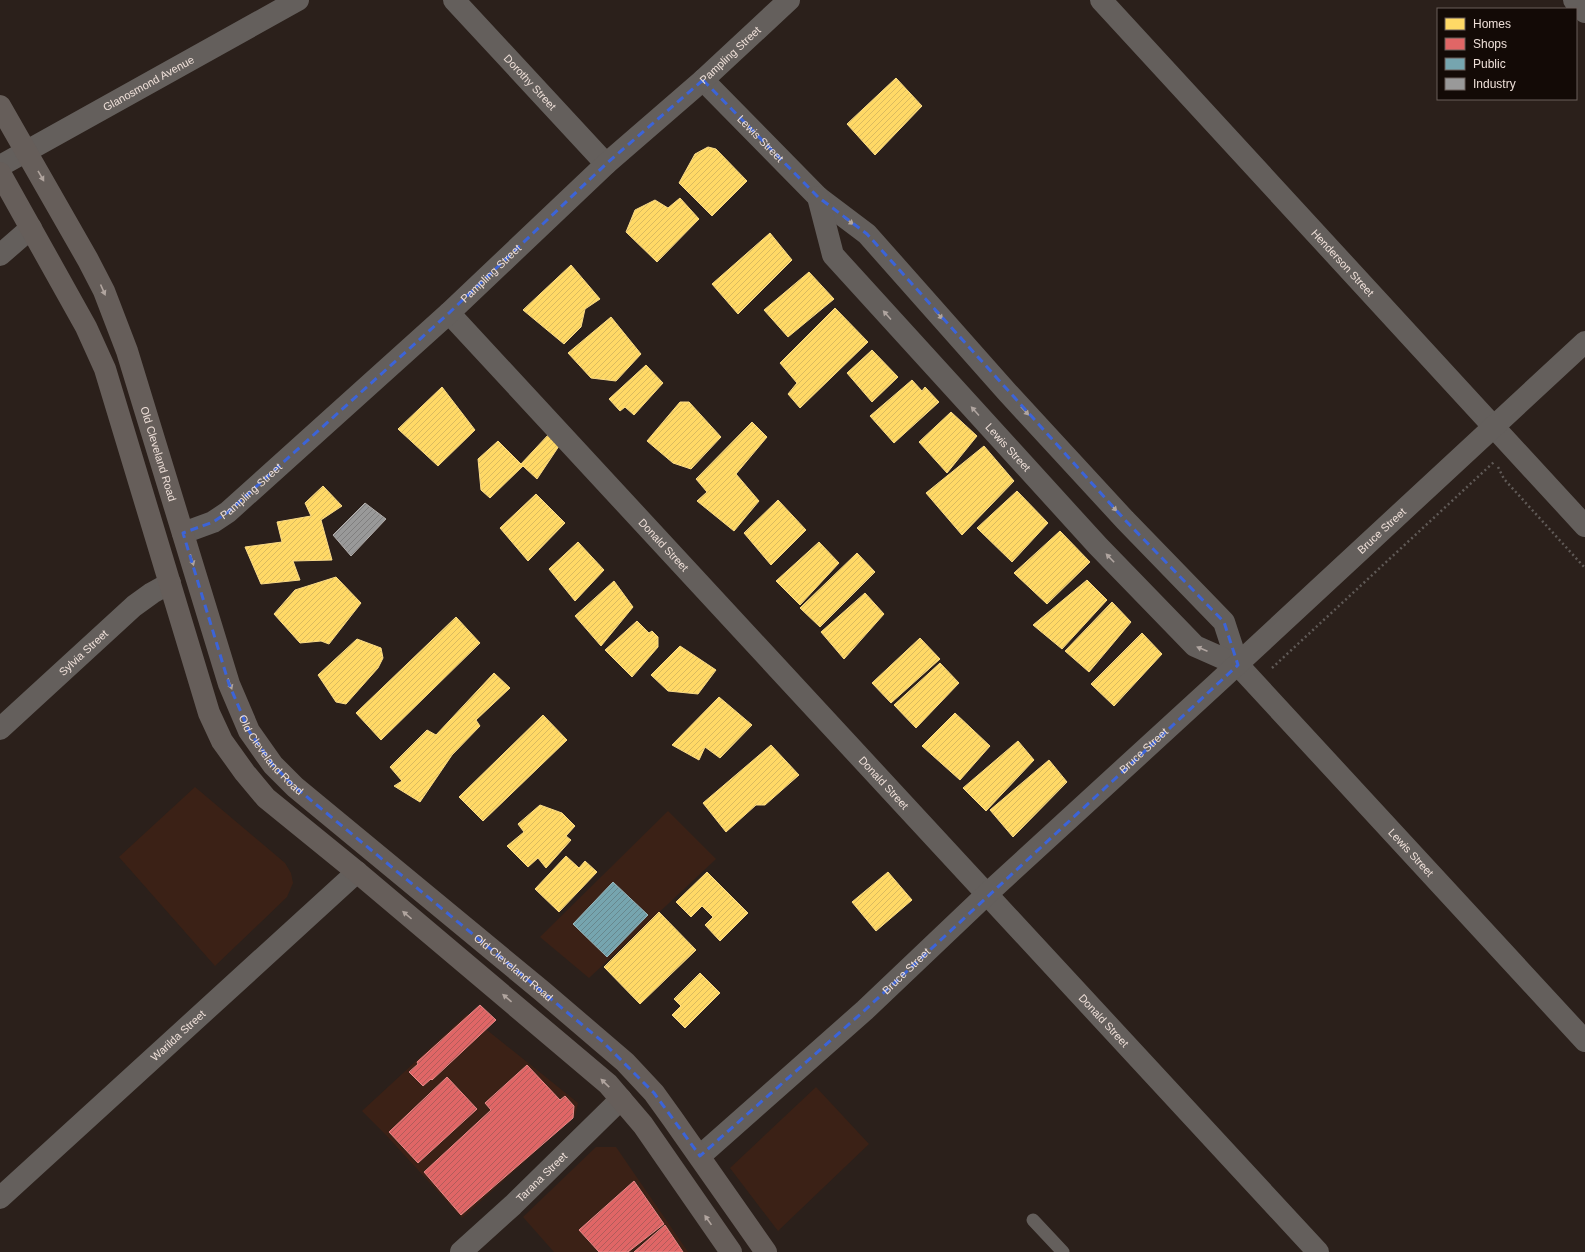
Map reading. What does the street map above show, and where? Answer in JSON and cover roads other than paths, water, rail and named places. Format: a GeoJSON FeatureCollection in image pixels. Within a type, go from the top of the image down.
{"type":"FeatureCollection","features":[{"type":"Feature","properties":{"kind":"highway","name":"Old Cleveland Road"},"geometry":{"type":"LineString","coordinates":[[0,106],[88,260],[106,297],[127,351],[229,684],[249,731],[273,765],[295,787],[603,1042],[625,1062],[654,1094],[700,1156],[766,1252]]}},
{"type":"Feature","properties":{"kind":"highway"},"geometry":{"type":"LineString","coordinates":[[0,173],[86,327],[106,369],[209,713],[222,741],[245,773],[266,798],[357,872],[608,1084],[643,1126],[731,1252]]}},
{"type":"Feature","properties":{"kind":"street","name":"Glanosmond Avenue"},"geometry":{"type":"LineString","coordinates":[[0,166],[298,0]]}},
{"type":"Feature","properties":{"kind":"street","name":"Dorothy Street"},"geometry":{"type":"LineString","coordinates":[[454,0],[606,164]]}},
{"type":"Feature","properties":{"kind":"street","name":"Pampling Street"},"geometry":{"type":"LineString","coordinates":[[183,533],[213,522],[228,512],[449,313],[606,164],[703,80],[789,0]]}},
{"type":"Feature","properties":{"kind":"street","name":"Henderson Street"},"geometry":{"type":"LineString","coordinates":[[1100,0],[1585,526]]}},
{"type":"Feature","properties":{"kind":"street"},"geometry":{"type":"LineString","coordinates":[[1574,0],[1585,12]]}},
{"type":"Feature","properties":{"kind":"street","name":"Lewis Street"},"geometry":{"type":"LineString","coordinates":[[703,80],[818,198],[867,234],[1098,491],[1224,622],[1238,664],[1585,1041]]}},
{"type":"Feature","properties":{"kind":"street","name":"Lewis Street"},"geometry":{"type":"LineString","coordinates":[[818,198],[833,255],[838,261],[1098,546],[1195,646],[1238,664]]}},
{"type":"Feature","properties":{"kind":"street"},"geometry":{"type":"LineString","coordinates":[[0,255],[32,228]]}},
{"type":"Feature","properties":{"kind":"street","name":"Donald Street"},"geometry":{"type":"LineString","coordinates":[[449,313],[1318,1252]]}},
{"type":"Feature","properties":{"kind":"street","name":"Bruce Street"},"geometry":{"type":"LineString","coordinates":[[700,1156],[865,1010],[987,894],[1238,664],[1585,342]]}},
{"type":"Feature","properties":{"kind":"street","name":"Sylvia Street"},"geometry":{"type":"LineString","coordinates":[[0,729],[134,606],[152,593],[170,583]]}},
{"type":"Feature","properties":{"kind":"street","name":"Warilda Street"},"geometry":{"type":"LineString","coordinates":[[0,1198],[357,872]]}},
{"type":"Feature","properties":{"kind":"street","name":"Tarana Street"},"geometry":{"type":"LineString","coordinates":[[461,1252],[513,1205],[621,1099]]}},
{"type":"Feature","properties":{"kind":"lane"},"geometry":{"type":"LineString","coordinates":[[1033,1220],[1063,1252]]}}]}
